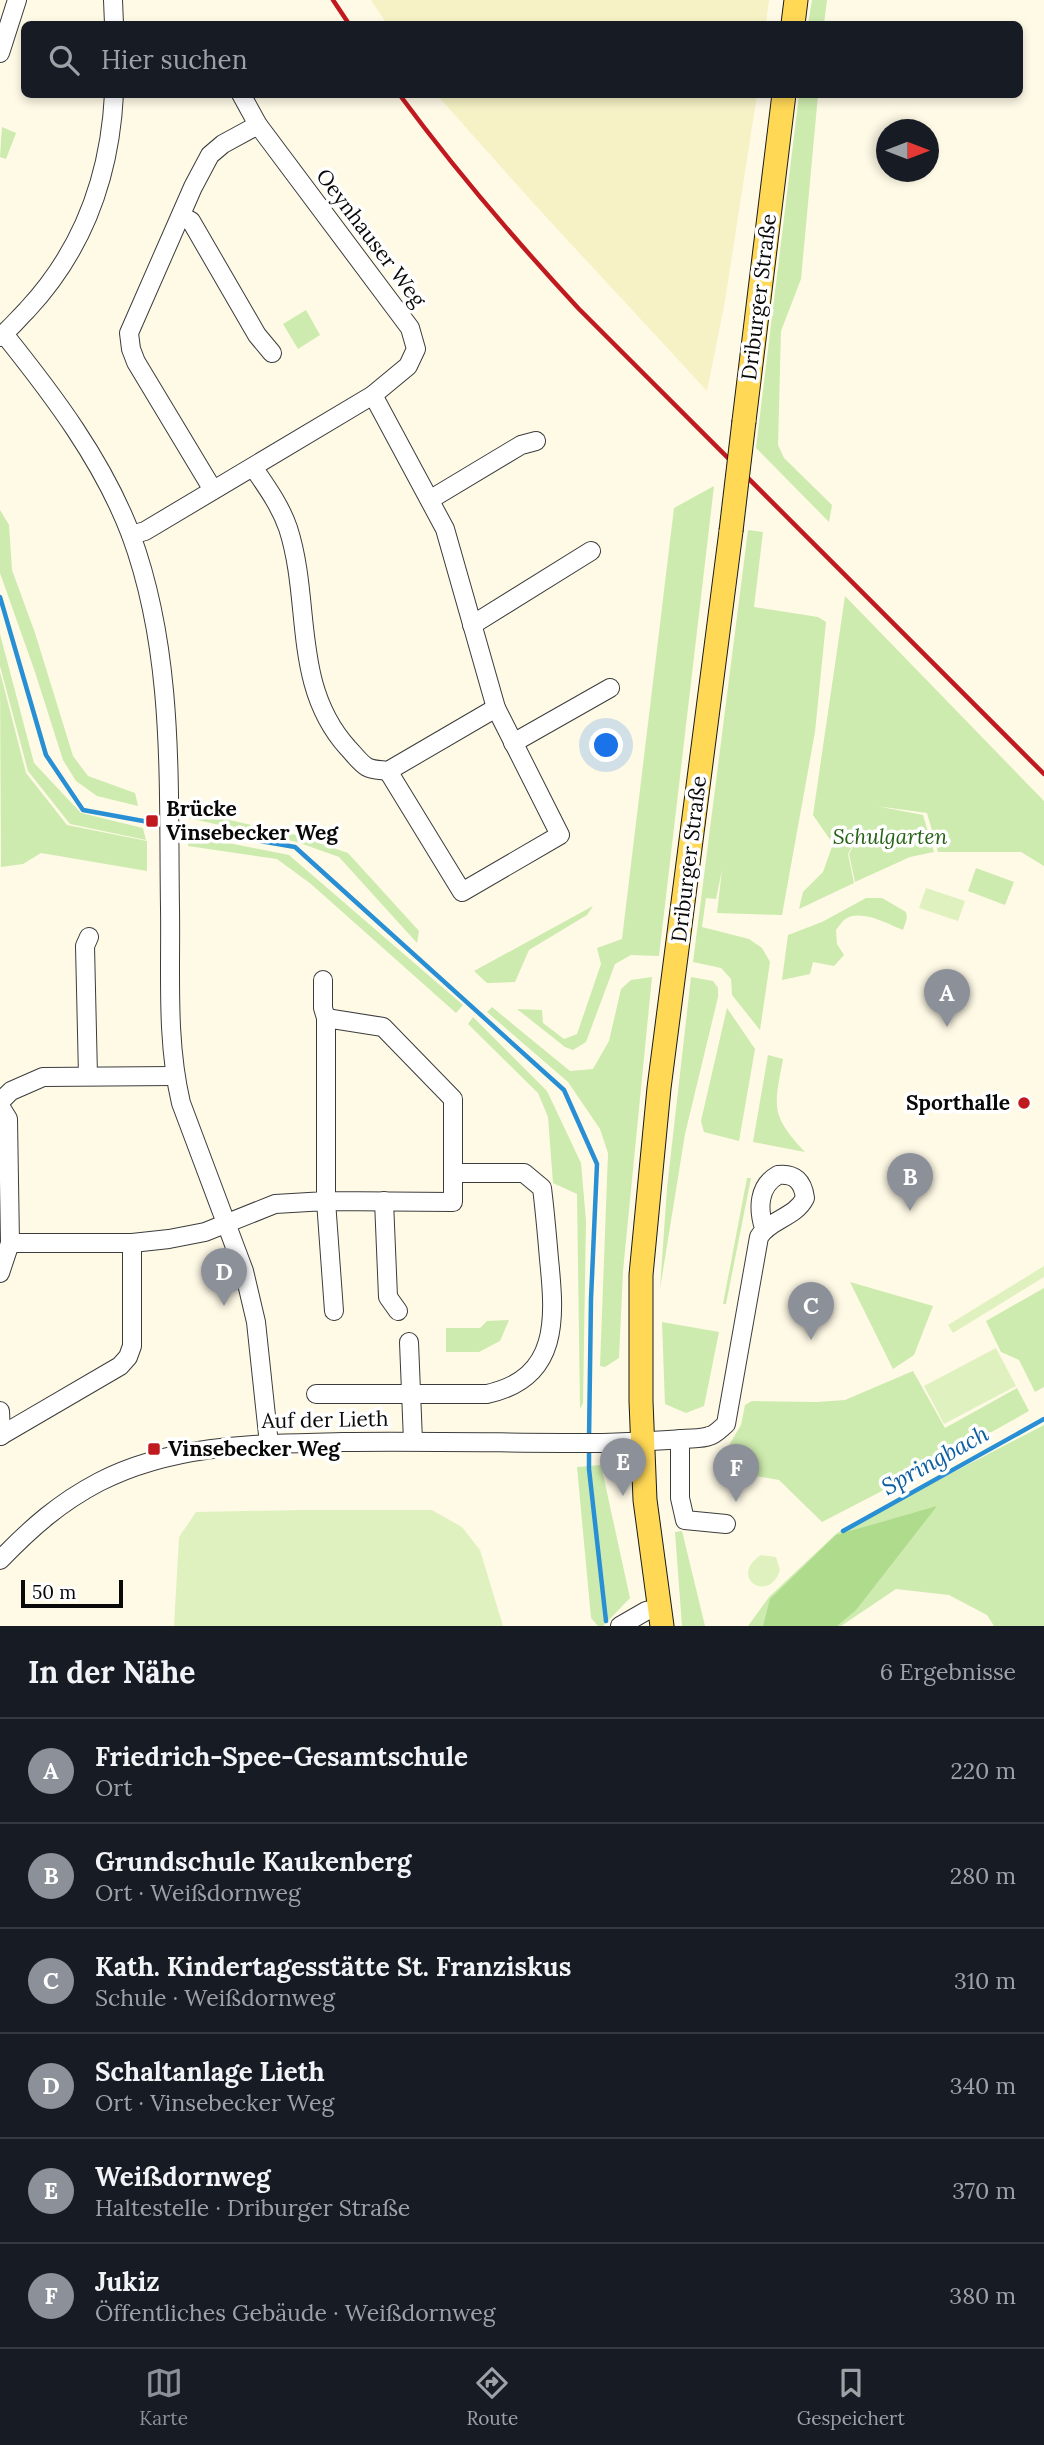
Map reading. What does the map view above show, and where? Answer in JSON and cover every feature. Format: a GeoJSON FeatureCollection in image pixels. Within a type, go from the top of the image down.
{"type":"FeatureCollection","features":[{"type":"Feature","properties":{"kind":"main road"},"geometry":{"type":"LineString","coordinates":[[793,21],[796,0]]}},
{"type":"Feature","properties":{"kind":"main road","name":"Driburger Straße"},"geometry":{"type":"LineString","coordinates":[[661,1617],[646,1500],[641,1275],[653,1144],[784,98]]}},
{"type":"Feature","properties":{"kind":"street"},"geometry":{"type":"LineString","coordinates":[[0,53],[17,0]]}},
{"type":"Feature","properties":{"kind":"street"},"geometry":{"type":"LineString","coordinates":[[113,0],[114,21]]}},
{"type":"Feature","properties":{"kind":"street"},"geometry":{"type":"LineString","coordinates":[[114,98],[112,133],[104,168],[80,233],[63,264],[39,297],[2,336],[43,383],[96,463],[131,535],[153,612],[160,650],[166,717],[170,1023],[174,1076],[181,1103],[244,1271],[256,1322],[269,1444]]}},
{"type":"Feature","properties":{"kind":"street","name":"Oeynhauser Weg"},"geometry":{"type":"LineString","coordinates":[[131,535],[145,531],[373,395],[408,366],[416,349],[410,328],[258,125],[243,98]]}},
{"type":"Feature","properties":{"kind":"street"},"geometry":{"type":"LineString","coordinates":[[213,490],[136,362],[129,340],[130,329],[210,155],[223,144],[258,125]]}},
{"type":"Feature","properties":{"kind":"street"},"geometry":{"type":"LineString","coordinates":[[182,216],[191,221],[257,335],[272,353]]}},
{"type":"Feature","properties":{"kind":"street"},"geometry":{"type":"LineString","coordinates":[[373,395],[445,529],[496,708],[560,835],[462,892],[388,771]]}},
{"type":"Feature","properties":{"kind":"street"},"geometry":{"type":"LineString","coordinates":[[431,499],[521,445],[536,441]]}},
{"type":"Feature","properties":{"kind":"street"},"geometry":{"type":"LineString","coordinates":[[253,467],[277,503],[288,528],[300,594],[308,663],[316,696],[335,733],[368,767],[388,771],[496,708]]}},
{"type":"Feature","properties":{"kind":"street"},"geometry":{"type":"LineString","coordinates":[[472,625],[591,551]]}},
{"type":"Feature","properties":{"kind":"street"},"geometry":{"type":"LineString","coordinates":[[513,743],[610,688]]}},
{"type":"Feature","properties":{"kind":"street"},"geometry":{"type":"LineString","coordinates":[[88,1076],[85,946],[89,937]]}},
{"type":"Feature","properties":{"kind":"street"},"geometry":{"type":"LineString","coordinates":[[323,980],[323,1008],[326,1018],[326,1201],[334,1311]]}},
{"type":"Feature","properties":{"kind":"street"},"geometry":{"type":"LineString","coordinates":[[10,1243],[169,1239],[228,1224],[275,1203],[453,1202],[453,1099],[383,1027],[326,1018]]}},
{"type":"Feature","properties":{"kind":"street"},"geometry":{"type":"LineString","coordinates":[[0,1273],[10,1243],[8,1119],[0,1104],[11,1091],[43,1077],[174,1076]]}},
{"type":"Feature","properties":{"kind":"street"},"geometry":{"type":"LineString","coordinates":[[316,1394],[487,1394],[503,1390],[526,1376],[542,1357],[551,1335],[554,1306],[542,1188],[524,1173],[454,1173]]}},
{"type":"Feature","properties":{"kind":"street"},"geometry":{"type":"LineString","coordinates":[[384,1201],[388,1297],[398,1311]]}},
{"type":"Feature","properties":{"kind":"street","name":"Auf der Lieth"},"geometry":{"type":"LineString","coordinates":[[0,1560],[34,1524],[62,1503],[101,1481],[168,1456],[269,1444],[413,1441],[588,1443],[711,1436],[726,1424],[743,1322],[764,1228]]}},
{"type":"Feature","properties":{"kind":"street"},"geometry":{"type":"LineString","coordinates":[[0,1436],[120,1366],[128,1357],[132,1346],[132,1242]]}},
{"type":"Feature","properties":{"kind":"street"},"geometry":{"type":"LineString","coordinates":[[409,1342],[413,1441]]}},
{"type":"Feature","properties":{"kind":"street"},"geometry":{"type":"LineString","coordinates":[[0,1411],[0,1436]]}},
{"type":"Feature","properties":{"kind":"street"},"geometry":{"type":"LineString","coordinates":[[680,1439],[680,1498],[685,1520],[726,1524]]}},
{"type":"Feature","properties":{"kind":"street"},"geometry":{"type":"LineString","coordinates":[[620,1626],[646,1611],[661,1617]]}},
{"type":"Feature","properties":{"kind":"shaded area"},"geometry":{"type":"Polygon","coordinates":[[[371,0],[769,0],[766,21],[385,21],[371,0]]]}},
{"type":"Feature","properties":{"kind":"shaded area"},"geometry":{"type":"Polygon","coordinates":[[[440,98],[757,98],[725,301],[707,391],[440,98]]]}},
{"type":"Feature","properties":{"kind":"green space"},"geometry":{"type":"Polygon","coordinates":[[[812,0],[827,0],[824,21],[808,21],[812,0]]]}},
{"type":"Feature","properties":{"kind":"green space"},"geometry":{"type":"Polygon","coordinates":[[[799,98],[818,98],[801,279],[781,331],[778,445],[784,458],[832,505],[829,522],[756,448],[799,98]]]}},
{"type":"Feature","properties":{"kind":"green space"},"geometry":{"type":"Polygon","coordinates":[[[2,127],[16,133],[6,159],[0,157],[2,127]]]}},
{"type":"Feature","properties":{"kind":"green space"},"geometry":{"type":"Polygon","coordinates":[[[306,310],[320,335],[298,349],[283,324],[306,310]]]}},
{"type":"Feature","properties":{"kind":"green space"},"geometry":{"type":"Polygon","coordinates":[[[714,486],[659,956],[631,955],[615,964],[586,1042],[573,1050],[565,1047],[517,1009],[542,1010],[543,1023],[564,1039],[577,1034],[601,964],[597,948],[622,939],[674,508],[714,486]]]}},
{"type":"Feature","properties":{"kind":"green space"},"geometry":{"type":"Polygon","coordinates":[[[0,510],[9,525],[12,570],[35,633],[73,756],[88,776],[135,793],[138,806],[97,796],[76,781],[63,760],[0,573],[0,510]]]}},
{"type":"Feature","properties":{"kind":"green space"},"geometry":{"type":"Polygon","coordinates":[[[748,530],[763,532],[754,607],[818,617],[826,622],[815,732],[782,915],[717,913],[722,870],[716,899],[706,898],[702,927],[749,939],[762,948],[770,962],[760,1030],[732,995],[731,979],[721,968],[693,962],[748,530]]]}},
{"type":"Feature","properties":{"kind":"green space","name":"Schulgarten"},"geometry":{"type":"Polygon","coordinates":[[[845,596],[1044,801],[1044,866],[1021,852],[938,852],[927,813],[876,806],[923,815],[934,852],[910,857],[855,882],[849,854],[866,823],[848,854],[854,883],[799,909],[803,892],[823,872],[833,844],[813,815],[845,596]]]}},
{"type":"Feature","properties":{"kind":"green space"},"geometry":{"type":"Polygon","coordinates":[[[0,634],[34,763],[81,813],[143,828],[146,840],[70,824],[28,771],[0,666],[0,634]]]}},
{"type":"Feature","properties":{"kind":"green space"},"geometry":{"type":"Polygon","coordinates":[[[0,672],[26,773],[67,825],[147,841],[147,871],[41,853],[23,864],[1,867],[0,672]]]}},
{"type":"Feature","properties":{"kind":"green space"},"geometry":{"type":"Polygon","coordinates":[[[189,811],[296,835],[348,853],[419,931],[417,943],[339,857],[297,842],[188,818],[189,811]]]}},
{"type":"Feature","properties":{"kind":"green space"},"geometry":{"type":"Polygon","coordinates":[[[188,835],[289,855],[463,1005],[456,1013],[311,884],[277,859],[188,846],[188,835]]]}},
{"type":"Feature","properties":{"kind":"green space"},"geometry":{"type":"Polygon","coordinates":[[[976,868],[1014,882],[1005,905],[968,891],[976,868]]]}},
{"type":"Feature","properties":{"kind":"green space"},"geometry":{"type":"Polygon","coordinates":[[[926,888],[965,901],[958,921],[919,908],[926,888]]]}},
{"type":"Feature","properties":{"kind":"green space"},"geometry":{"type":"Polygon","coordinates":[[[866,898],[882,898],[906,912],[903,930],[868,917],[847,918],[836,930],[837,944],[844,955],[834,966],[813,962],[810,974],[782,980],[788,935],[822,922],[866,898]]]}},
{"type":"Feature","properties":{"kind":"green space"},"geometry":{"type":"Polygon","coordinates":[[[593,906],[587,915],[529,950],[515,982],[487,983],[474,971],[593,906]]]}},
{"type":"Feature","properties":{"kind":"green space"},"geometry":{"type":"Polygon","coordinates":[[[652,977],[623,1271],[619,1358],[605,1367],[600,1366],[608,1153],[600,1129],[568,1082],[487,1012],[492,1007],[570,1071],[593,1069],[609,1041],[621,989],[631,980],[652,977]]]}},
{"type":"Feature","properties":{"kind":"green space"},"geometry":{"type":"Polygon","coordinates":[[[691,977],[713,981],[718,988],[718,997],[685,1134],[660,1289],[667,1188],[691,977]]]}},
{"type":"Feature","properties":{"kind":"green space"},"geometry":{"type":"Polygon","coordinates":[[[727,1008],[755,1049],[739,1141],[704,1132],[701,1121],[727,1008]]]}},
{"type":"Feature","properties":{"kind":"green space"},"geometry":{"type":"Polygon","coordinates":[[[473,1017],[547,1091],[581,1163],[586,1221],[583,1403],[580,1409],[577,1194],[553,1183],[548,1117],[538,1093],[468,1024],[473,1017]]]}},
{"type":"Feature","properties":{"kind":"green space"},"geometry":{"type":"Polygon","coordinates":[[[768,1055],[783,1059],[777,1100],[780,1119],[805,1152],[753,1142],[768,1055]]]}},
{"type":"Feature","properties":{"kind":"green space"},"geometry":{"type":"Polygon","coordinates":[[[747,1178],[751,1178],[726,1304],[723,1304],[747,1178]]]}},
{"type":"Feature","properties":{"kind":"green space"},"geometry":{"type":"Polygon","coordinates":[[[1044,1266],[1044,1277],[953,1333],[948,1325],[1044,1266]]]}},
{"type":"Feature","properties":{"kind":"green space"},"geometry":{"type":"Polygon","coordinates":[[[850,1282],[933,1306],[914,1355],[893,1369],[850,1282]]]}},
{"type":"Feature","properties":{"kind":"green space"},"geometry":{"type":"Polygon","coordinates":[[[1044,1288],[1044,1387],[1035,1392],[1019,1360],[1001,1352],[986,1321],[1044,1288]]]}},
{"type":"Feature","properties":{"kind":"green space"},"geometry":{"type":"Polygon","coordinates":[[[509,1320],[500,1341],[479,1352],[446,1352],[446,1328],[480,1328],[487,1321],[509,1320]]]}},
{"type":"Feature","properties":{"kind":"green space"},"geometry":{"type":"Polygon","coordinates":[[[662,1322],[719,1332],[704,1406],[686,1413],[665,1404],[662,1322]]]}},
{"type":"Feature","properties":{"kind":"green space"},"geometry":{"type":"Polygon","coordinates":[[[996,1348],[1016,1386],[944,1424],[924,1386],[996,1348]]]}},
{"type":"Feature","properties":{"kind":"green space"},"geometry":{"type":"Polygon","coordinates":[[[913,1371],[945,1428],[1017,1388],[1029,1411],[822,1522],[779,1480],[756,1476],[729,1445],[741,1425],[745,1405],[752,1401],[845,1400],[913,1371]]]}},
{"type":"Feature","properties":{"kind":"green space"},"geometry":{"type":"Polygon","coordinates":[[[1044,1425],[1044,1626],[994,1626],[987,1615],[949,1595],[896,1589],[841,1626],[748,1626],[769,1597],[837,1533],[1044,1425]]]}},
{"type":"Feature","properties":{"kind":"green space"},"geometry":{"type":"Polygon","coordinates":[[[601,1465],[630,1598],[603,1626],[598,1626],[591,1618],[577,1467],[601,1465]]]}},
{"type":"Feature","properties":{"kind":"green space"},"geometry":{"type":"Polygon","coordinates":[[[937,1506],[856,1610],[837,1626],[763,1626],[770,1599],[836,1535],[937,1506]]]}},
{"type":"Feature","properties":{"kind":"green space"},"geometry":{"type":"Polygon","coordinates":[[[432,1510],[462,1527],[480,1550],[503,1626],[174,1626],[179,1537],[196,1512],[432,1510]]]}},
{"type":"Feature","properties":{"kind":"green space"},"geometry":{"type":"Polygon","coordinates":[[[682,1531],[705,1626],[682,1626],[675,1532],[682,1531]]]}},
{"type":"Feature","properties":{"kind":"green space"},"geometry":{"type":"Polygon","coordinates":[[[761,1555],[776,1557],[780,1570],[768,1586],[754,1584],[749,1579],[748,1572],[752,1563],[761,1555]]]}},
{"type":"Feature","properties":{"kind":"waterway"},"geometry":{"type":"LineString","coordinates":[[0,597],[46,755],[83,810],[165,825]]}},
{"type":"Feature","properties":{"kind":"waterway"},"geometry":{"type":"LineString","coordinates":[[173,826],[295,847],[564,1090],[597,1164],[589,1439]]}},
{"type":"Feature","properties":{"kind":"waterway","name":"Springbach"},"geometry":{"type":"LineString","coordinates":[[843,1531],[1044,1419]]}},
{"type":"Feature","properties":{"kind":"waterway"},"geometry":{"type":"LineString","coordinates":[[589,1447],[589,1469],[606,1621]]}},
{"type":"Feature","properties":{"kind":"railway"},"geometry":{"type":"LineString","coordinates":[[333,0],[347,21]]}},
{"type":"Feature","properties":{"kind":"railway"},"geometry":{"type":"LineString","coordinates":[[402,98],[486,204],[579,309],[1044,774]]}},
{"type":"Feature","properties":{"kind":"place","name":"Brücke Vinsebecker Weg"},"geometry":{"type":"Point","coordinates":[152,821]}},
{"type":"Feature","properties":{"kind":"place","name":"Friedrich-Spee-Gesamtschule"},"geometry":{"type":"Point","coordinates":[947,1027]}},
{"type":"Feature","properties":{"kind":"place","name":"Sporthalle"},"geometry":{"type":"Point","coordinates":[1024,1103]}},
{"type":"Feature","properties":{"kind":"place","name":"Grundschule Kaukenberg"},"geometry":{"type":"Point","coordinates":[910,1211]}},
{"type":"Feature","properties":{"kind":"place","name":"Schaltanlage Lieth"},"geometry":{"type":"Point","coordinates":[224,1306]}},
{"type":"Feature","properties":{"kind":"place","name":"Kath. Kindertagesstätte St. Franziskus"},"geometry":{"type":"Point","coordinates":[811,1340]}},
{"type":"Feature","properties":{"kind":"place","name":"Vinsebecker Weg"},"geometry":{"type":"Point","coordinates":[154,1449]}},
{"type":"Feature","properties":{"kind":"place","name":"Weißdornweg"},"geometry":{"type":"Point","coordinates":[623,1496]}},
{"type":"Feature","properties":{"kind":"place","name":"Jukiz"},"geometry":{"type":"Point","coordinates":[736,1502]}}]}
